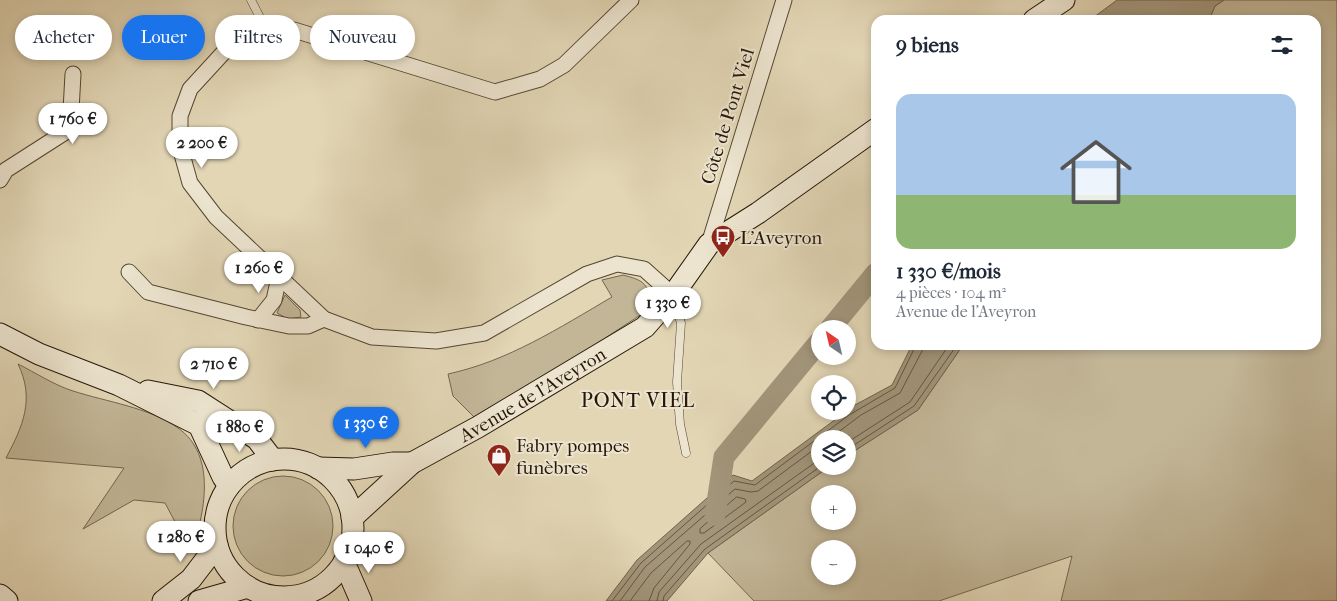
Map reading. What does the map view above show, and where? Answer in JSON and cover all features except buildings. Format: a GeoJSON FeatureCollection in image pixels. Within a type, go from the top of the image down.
{"type":"FeatureCollection","features":[{"type":"Feature","properties":{"kind":"main road"},"geometry":{"type":"LineString","coordinates":[[1042,15],[1064,0]]}},
{"type":"Feature","properties":{"kind":"main road","name":"Avenue de l'Aveyron"},"geometry":{"type":"LineString","coordinates":[[352,518],[412,463],[478,427],[645,327],[673,295],[708,244],[758,213],[871,134]]}},
{"type":"Feature","properties":{"kind":"main road"},"geometry":{"type":"LineString","coordinates":[[0,334],[39,354],[119,385],[199,425],[229,486]]}},
{"type":"Feature","properties":{"kind":"main road"},"geometry":{"type":"LineString","coordinates":[[119,385],[198,401],[257,439],[273,460]]}},
{"type":"Feature","properties":{"kind":"main road"},"geometry":{"type":"LineString","coordinates":[[273,460],[296,460],[318,468],[334,481],[346,498],[352,518],[352,540],[344,562],[333,577],[306,598],[274,596],[248,587],[234,576],[224,562],[217,545],[215,523],[220,501],[229,486],[251,468],[273,460]]}},
{"type":"Feature","properties":{"kind":"main road","name":"Avenue de l'Aveyron"},"geometry":{"type":"LineString","coordinates":[[318,468],[354,469],[393,463],[412,463]]}},
{"type":"Feature","properties":{"kind":"main road"},"geometry":{"type":"LineString","coordinates":[[163,601],[191,579],[217,545]]}},
{"type":"Feature","properties":{"kind":"main road"},"geometry":{"type":"LineString","coordinates":[[344,562],[361,601]]}},
{"type":"Feature","properties":{"kind":"main road"},"geometry":{"type":"LineString","coordinates":[[199,601],[248,587]]}},
{"type":"Feature","properties":{"kind":"main road"},"geometry":{"type":"LineString","coordinates":[[0,595],[7,601]]}},
{"type":"Feature","properties":{"kind":"street"},"geometry":{"type":"LineString","coordinates":[[300,32],[496,92],[540,79],[564,65],[631,0]]}},
{"type":"Feature","properties":{"kind":"street","name":"Côte de Pont Viel"},"geometry":{"type":"LineString","coordinates":[[708,244],[784,0]]}},
{"type":"Feature","properties":{"kind":"street"},"geometry":{"type":"LineString","coordinates":[[217,60],[190,89],[180,116],[180,147],[190,183],[216,218],[324,319],[372,337],[436,342],[484,333],[586,274],[617,264],[644,269],[673,295]]}},
{"type":"Feature","properties":{"kind":"street"},"geometry":{"type":"LineString","coordinates":[[0,180],[6,170],[70,129],[73,74]]}},
{"type":"Feature","properties":{"kind":"street"},"geometry":{"type":"LineString","coordinates":[[129,272],[148,292],[258,320],[289,326],[308,326],[324,319]]}},
{"type":"Feature","properties":{"kind":"street"},"geometry":{"type":"LineString","coordinates":[[258,320],[274,300],[279,276]]}},
{"type":"Feature","properties":{"kind":"lane"},"geometry":{"type":"LineString","coordinates":[[251,0],[258,15]]}},
{"type":"Feature","properties":{"kind":"lane"},"geometry":{"type":"LineString","coordinates":[[673,295],[681,323],[677,382],[680,424],[686,453]]}},
{"type":"Feature","properties":{"kind":"shaded area"},"geometry":{"type":"Polygon","coordinates":[[[1224,0],[1337,0],[1337,601],[1061,601],[1072,556],[939,601],[754,601],[708,553],[817,475],[856,475],[856,450],[918,410],[960,350],[1321,350],[1321,15],[1211,15],[1215,6],[1224,0]]]}},
{"type":"Feature","properties":{"kind":"shaded area"},"geometry":{"type":"Polygon","coordinates":[[[623,275],[639,280],[646,286],[652,302],[645,312],[590,348],[474,417],[453,396],[448,374],[491,361],[553,332],[612,297],[602,280],[623,275]]]}},
{"type":"Feature","properties":{"kind":"shaded area"},"geometry":{"type":"Polygon","coordinates":[[[285,295],[300,310],[301,317],[288,319],[277,313],[285,295]]]}},
{"type":"Feature","properties":{"kind":"shaded area"},"geometry":{"type":"Polygon","coordinates":[[[18,364],[66,388],[154,415],[178,428],[190,440],[198,453],[203,469],[204,486],[200,520],[191,552],[165,503],[134,500],[83,529],[124,468],[6,458],[25,412],[26,389],[18,364]]]}},
{"type":"Feature","properties":{"kind":"shaded area"},"geometry":{"type":"Polygon","coordinates":[[[283,476],[293,477],[311,484],[325,498],[332,516],[332,536],[325,554],[311,568],[293,575],[283,576],[273,575],[255,568],[241,554],[234,536],[233,526],[234,516],[241,498],[255,484],[273,477],[283,476]]]}},
{"type":"Feature","properties":{"kind":"water"},"geometry":{"type":"Polygon","coordinates":[[[1117,0],[1224,0],[1215,6],[1211,15],[1097,15],[1117,0]]]}},
{"type":"Feature","properties":{"kind":"water"},"geometry":{"type":"Polygon","coordinates":[[[910,350],[960,350],[918,410],[856,450],[856,430],[821,430],[835,420],[856,420],[856,404],[892,385],[910,350]]]}},
{"type":"Feature","properties":{"kind":"water"},"geometry":{"type":"Polygon","coordinates":[[[811,437],[811,475],[817,475],[708,553],[667,601],[606,601],[637,560],[733,475],[752,481],[811,437]]]}},
{"type":"Feature","properties":{"kind":"waterway"},"geometry":{"type":"LineString","coordinates":[[837,320],[871,279]]}},
{"type":"Feature","properties":{"kind":"waterway"},"geometry":{"type":"LineString","coordinates":[[715,515],[724,457],[811,352]]}},
{"type":"Feature","properties":{"kind":"place","name":"L'Aveyron"},"geometry":{"type":"Point","coordinates":[723,258]}},
{"type":"Feature","properties":{"kind":"place","name":"Fabry pompes funèbres"},"geometry":{"type":"Point","coordinates":[499,477]}},
{"type":"Feature","properties":{"kind":"district","name":"PONT VIEL"},"geometry":{"type":"Point","coordinates":[638,400]}}]}
